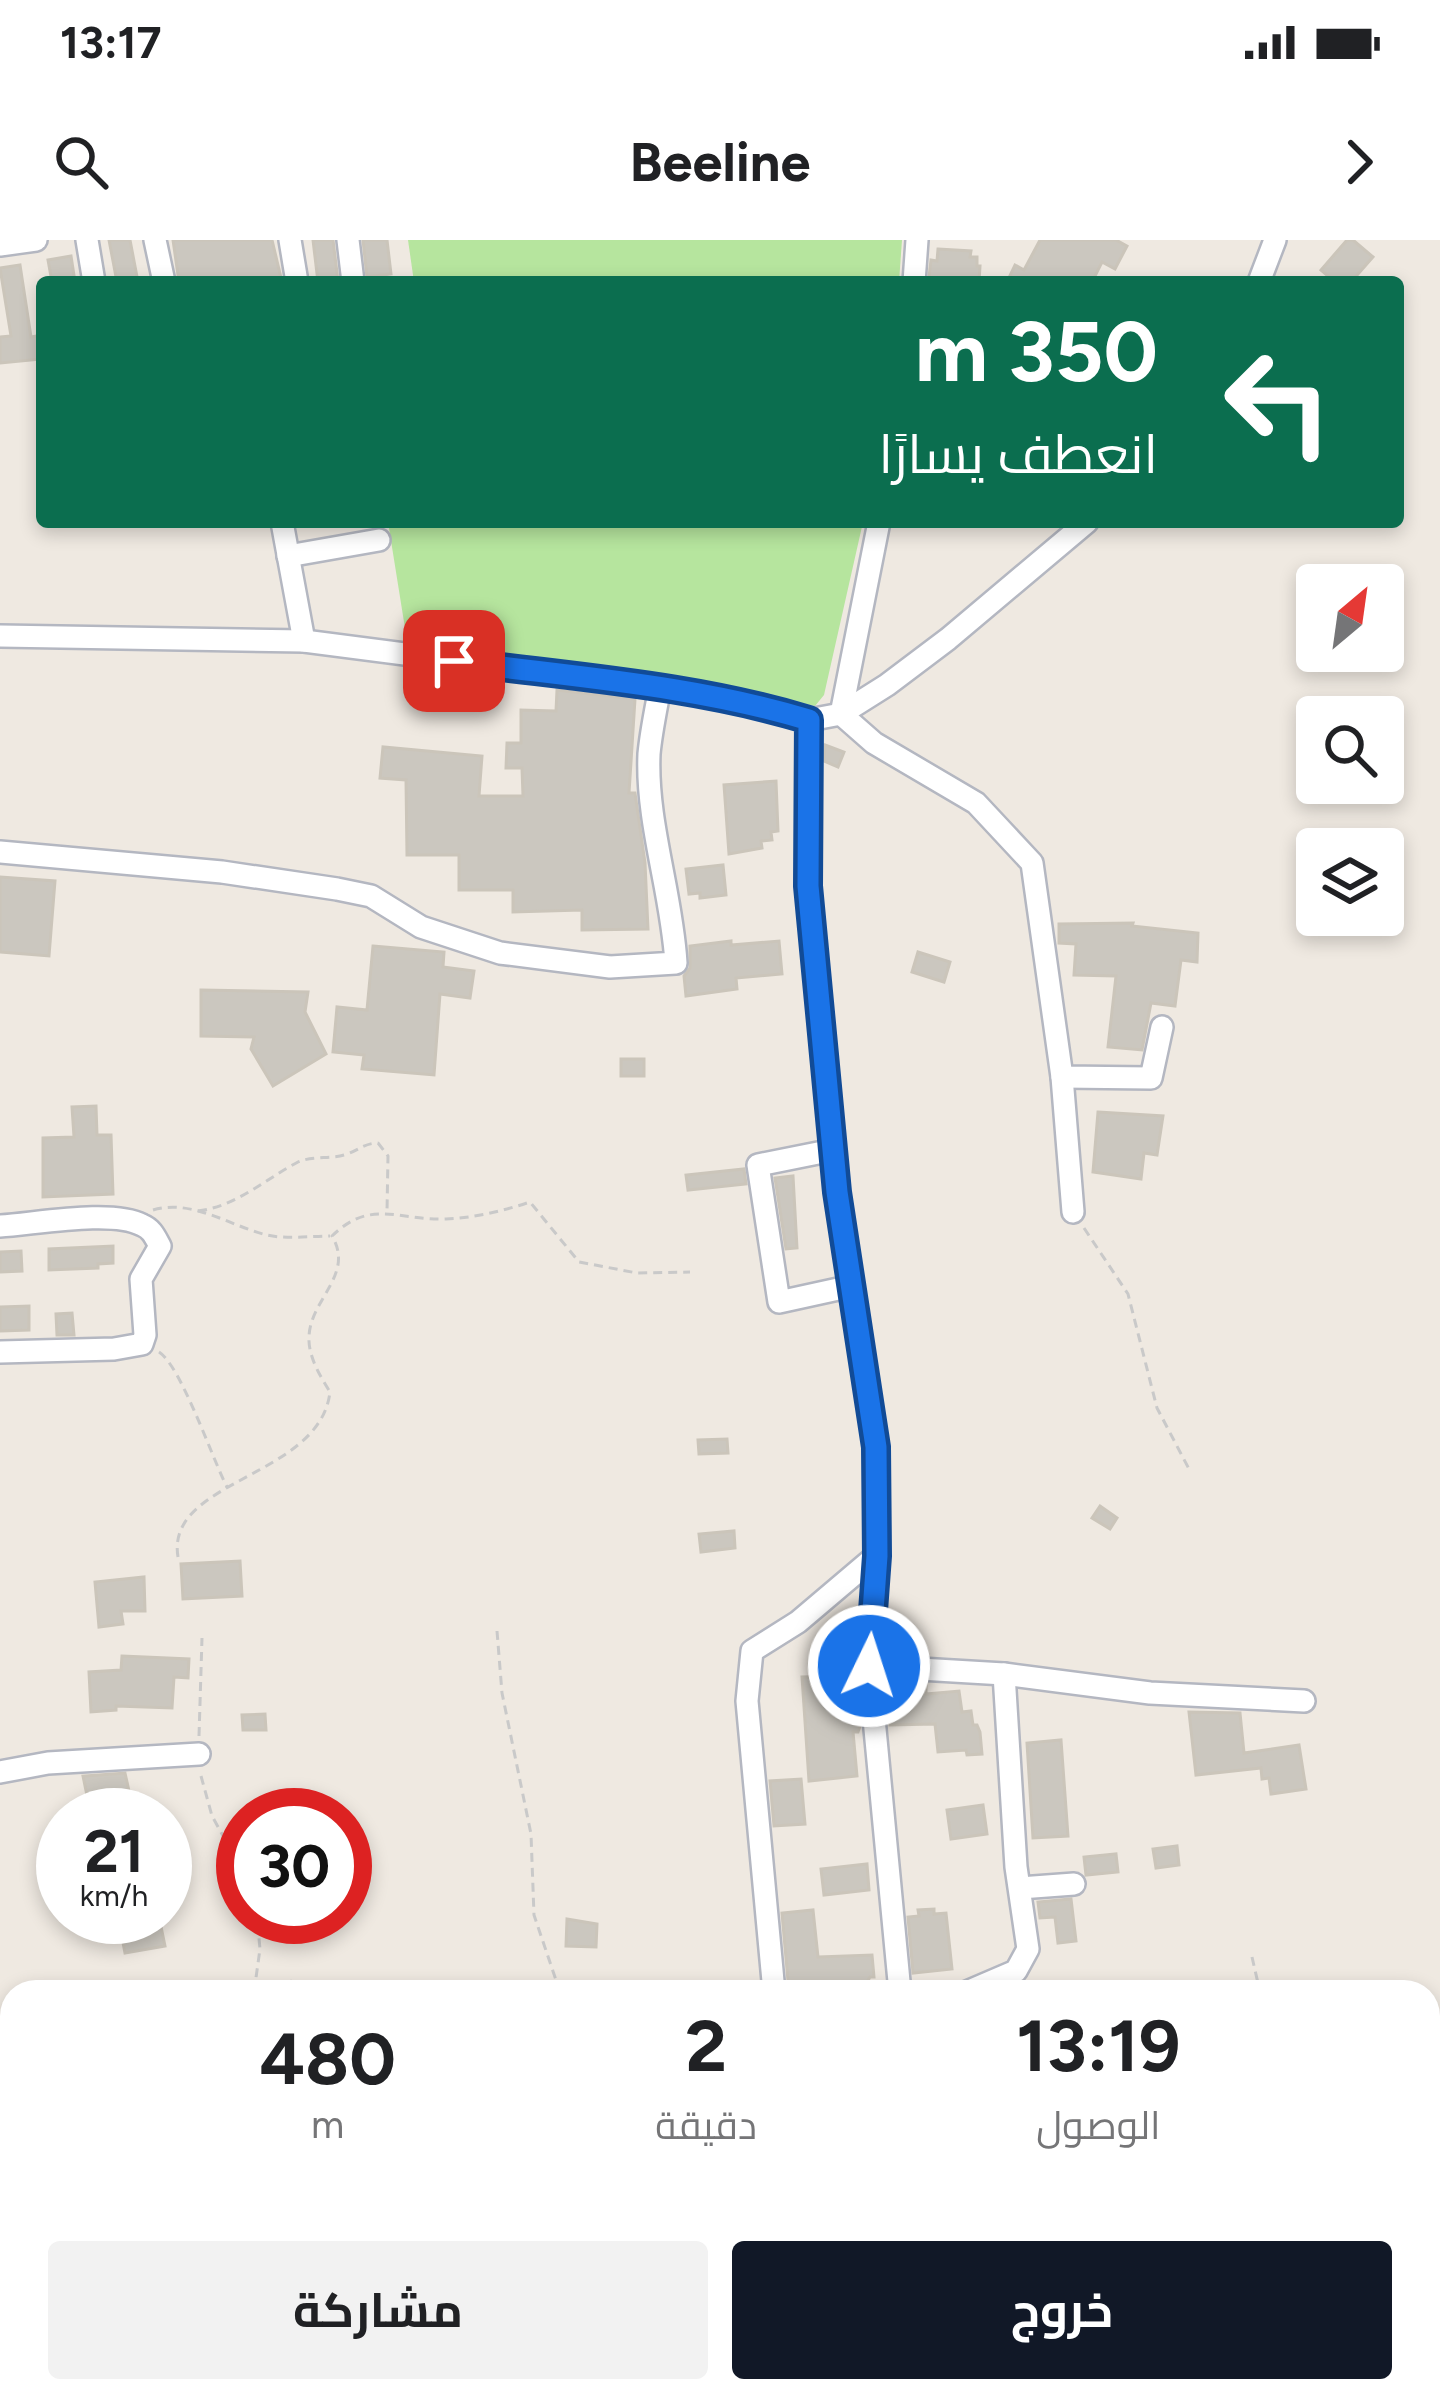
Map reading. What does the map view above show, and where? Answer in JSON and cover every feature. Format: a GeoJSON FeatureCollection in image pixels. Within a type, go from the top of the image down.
{"type":"FeatureCollection","features":[{"type":"Feature","properties":{"kind":"street"},"geometry":{"type":"LineString","coordinates":[[0,245],[36,240]]}},
{"type":"Feature","properties":{"kind":"street"},"geometry":{"type":"LineString","coordinates":[[87,240],[93,276]]}},
{"type":"Feature","properties":{"kind":"street"},"geometry":{"type":"LineString","coordinates":[[155,240],[163,276]]}},
{"type":"Feature","properties":{"kind":"street"},"geometry":{"type":"LineString","coordinates":[[290,240],[296,276]]}},
{"type":"Feature","properties":{"kind":"street"},"geometry":{"type":"LineString","coordinates":[[348,240],[352,276]]}},
{"type":"Feature","properties":{"kind":"street"},"geometry":{"type":"LineString","coordinates":[[914,276],[917,240]]}},
{"type":"Feature","properties":{"kind":"street"},"geometry":{"type":"LineString","coordinates":[[1261,276],[1275,240]]}},
{"type":"Feature","properties":{"kind":"street"},"geometry":{"type":"LineString","coordinates":[[283,528],[304,641]]}},
{"type":"Feature","properties":{"kind":"street"},"geometry":{"type":"LineString","coordinates":[[841,714],[878,528]]}},
{"type":"Feature","properties":{"kind":"street"},"geometry":{"type":"LineString","coordinates":[[0,637],[304,641],[660,687],[764,706],[809,720],[841,714],[948,639],[1080,528]]}},
{"type":"Feature","properties":{"kind":"street"},"geometry":{"type":"LineString","coordinates":[[288,556],[379,540]]}},
{"type":"Feature","properties":{"kind":"street"},"geometry":{"type":"LineString","coordinates":[[0,852],[221,872],[337,889],[370,896],[421,927],[500,953],[610,967],[676,963],[649,755],[660,687]]}},
{"type":"Feature","properties":{"kind":"street"},"geometry":{"type":"LineString","coordinates":[[841,714],[874,743],[976,802],[1032,862],[1062,1077],[1073,1212]]}},
{"type":"Feature","properties":{"kind":"street"},"geometry":{"type":"LineString","coordinates":[[809,720],[808,886],[833,1150],[876,1447],[877,1556],[869,1666],[899,1980]]}},
{"type":"Feature","properties":{"kind":"street"},"geometry":{"type":"LineString","coordinates":[[1062,1077],[1151,1078],[1162,1027]]}},
{"type":"Feature","properties":{"kind":"street"},"geometry":{"type":"LineString","coordinates":[[833,1150],[758,1165],[778,1301],[852,1286]]}},
{"type":"Feature","properties":{"kind":"street"},"geometry":{"type":"LineString","coordinates":[[0,1226],[119,1219],[139,1222],[152,1231],[160,1246],[141,1279],[146,1335],[142,1344],[0,1352]]}},
{"type":"Feature","properties":{"kind":"street"},"geometry":{"type":"LineString","coordinates":[[773,1980],[747,1701],[752,1651],[798,1622],[877,1556]]}},
{"type":"Feature","properties":{"kind":"street"},"geometry":{"type":"LineString","coordinates":[[869,1666],[1004,1674],[1150,1693],[1304,1701]]}},
{"type":"Feature","properties":{"kind":"street"},"geometry":{"type":"LineString","coordinates":[[995,1980],[1016,1971],[1025,1955],[1027,1932],[1004,1674]]}},
{"type":"Feature","properties":{"kind":"street"},"geometry":{"type":"LineString","coordinates":[[0,1772],[47,1763],[199,1754]]}},
{"type":"Feature","properties":{"kind":"street"},"geometry":{"type":"LineString","coordinates":[[1020,1888],[1074,1884]]}},
{"type":"Feature","properties":{"kind":"path"},"geometry":{"type":"LineString","coordinates":[[198,1211],[244,1196],[300,1160],[340,1156],[365,1143],[378,1143],[388,1156],[387,1214]]}},
{"type":"Feature","properties":{"kind":"path"},"geometry":{"type":"LineString","coordinates":[[139,1222],[155,1209],[171,1206],[266,1235],[332,1236],[377,1210],[448,1219],[530,1202],[579,1262],[637,1273],[690,1272]]}},
{"type":"Feature","properties":{"kind":"path"},"geometry":{"type":"LineString","coordinates":[[1073,1212],[1128,1294],[1157,1408],[1189,1469]]}},
{"type":"Feature","properties":{"kind":"path"},"geometry":{"type":"LineString","coordinates":[[178,1557],[176,1541],[188,1514],[319,1428],[330,1392],[308,1336],[340,1268],[332,1236]]}},
{"type":"Feature","properties":{"kind":"path"},"geometry":{"type":"LineString","coordinates":[[142,1344],[167,1356],[228,1489]]}},
{"type":"Feature","properties":{"kind":"path"},"geometry":{"type":"LineString","coordinates":[[497,1631],[502,1693],[531,1834],[534,1915],[556,1980]]}},
{"type":"Feature","properties":{"kind":"path"},"geometry":{"type":"LineString","coordinates":[[256,1980],[260,1944]]}},
{"type":"Feature","properties":{"kind":"path"},"geometry":{"type":"LineString","coordinates":[[1252,1957],[1257,1980]]}},
{"type":"Feature","properties":{"kind":"green space"},"geometry":{"type":"Polygon","coordinates":[[[408,240],[902,240],[899,276],[413,276],[408,240]]]}},
{"type":"Feature","properties":{"kind":"green space"},"geometry":{"type":"Polygon","coordinates":[[[389,528],[862,528],[824,695],[815,706],[662,674],[408,647],[389,528]]]}},
{"type":"Feature","properties":{"kind":"building"},"geometry":{"type":"Polygon","coordinates":[[[109,240],[130,240],[137,276],[116,276],[109,240]]]}},
{"type":"Feature","properties":{"kind":"building"},"geometry":{"type":"Polygon","coordinates":[[[173,240],[272,240],[281,276],[178,276],[173,240]]]}},
{"type":"Feature","properties":{"kind":"building"},"geometry":{"type":"Polygon","coordinates":[[[313,240],[333,240],[337,276],[317,276],[313,240]]]}},
{"type":"Feature","properties":{"kind":"building"},"geometry":{"type":"Polygon","coordinates":[[[363,240],[387,240],[391,274],[367,276],[363,240]]]}},
{"type":"Feature","properties":{"kind":"building"},"geometry":{"type":"Polygon","coordinates":[[[1040,240],[1116,240],[1127,246],[1115,269],[1102,262],[1095,276],[1010,276],[1015,265],[1024,270],[1040,240]]]}},
{"type":"Feature","properties":{"kind":"building"},"geometry":{"type":"Polygon","coordinates":[[[1347,240],[1373,257],[1356,276],[1328,276],[1321,270],[1347,240]]]}},
{"type":"Feature","properties":{"kind":"building"},"geometry":{"type":"Polygon","coordinates":[[[938,249],[971,251],[970,257],[977,257],[979,276],[929,276],[931,260],[937,261],[938,249]]]}},
{"type":"Feature","properties":{"kind":"building"},"geometry":{"type":"Polygon","coordinates":[[[71,256],[74,276],[51,276],[48,260],[71,256]]]}},
{"type":"Feature","properties":{"kind":"building"},"geometry":{"type":"Polygon","coordinates":[[[20,265],[31,337],[36,336],[36,360],[0,363],[0,337],[11,336],[0,268],[20,265]]]}},
{"type":"Feature","properties":{"kind":"building"},"geometry":{"type":"Polygon","coordinates":[[[442,674],[473,681],[471,701],[439,698],[442,674]]]}},
{"type":"Feature","properties":{"kind":"building"},"geometry":{"type":"Polygon","coordinates":[[[557,690],[635,699],[629,793],[635,793],[645,863],[648,929],[582,930],[582,910],[513,912],[513,890],[459,890],[459,855],[407,855],[406,780],[380,778],[383,747],[482,756],[479,796],[523,796],[522,768],[506,768],[507,743],[521,743],[521,710],[556,711],[557,690]]]}},
{"type":"Feature","properties":{"kind":"building"},"geometry":{"type":"Polygon","coordinates":[[[825,745],[844,752],[838,767],[824,761],[825,745]]]}},
{"type":"Feature","properties":{"kind":"building"},"geometry":{"type":"Polygon","coordinates":[[[776,781],[778,831],[771,832],[772,840],[761,841],[762,848],[729,854],[724,785],[776,781]]]}},
{"type":"Feature","properties":{"kind":"building"},"geometry":{"type":"Polygon","coordinates":[[[723,865],[726,895],[700,898],[700,893],[689,894],[686,869],[723,865]]]}},
{"type":"Feature","properties":{"kind":"building"},"geometry":{"type":"Polygon","coordinates":[[[0,877],[55,881],[49,956],[0,952],[0,877]]]}},
{"type":"Feature","properties":{"kind":"building"},"geometry":{"type":"Polygon","coordinates":[[[1133,923],[1198,933],[1197,962],[1181,960],[1175,1006],[1151,1003],[1142,1050],[1108,1047],[1116,976],[1074,975],[1076,944],[1059,943],[1059,924],[1133,923]]]}},
{"type":"Feature","properties":{"kind":"building"},"geometry":{"type":"Polygon","coordinates":[[[731,941],[731,945],[779,941],[782,974],[736,978],[737,989],[686,996],[690,946],[731,941]]]}},
{"type":"Feature","properties":{"kind":"building"},"geometry":{"type":"Polygon","coordinates":[[[373,946],[444,952],[443,967],[474,971],[470,998],[440,994],[434,1075],[362,1069],[364,1055],[333,1052],[337,1007],[367,1010],[373,946]]]}},
{"type":"Feature","properties":{"kind":"building"},"geometry":{"type":"Polygon","coordinates":[[[918,952],[950,962],[944,982],[912,972],[918,952]]]}},
{"type":"Feature","properties":{"kind":"building"},"geometry":{"type":"Polygon","coordinates":[[[201,990],[308,992],[305,1012],[326,1054],[273,1086],[251,1049],[254,1037],[201,1036],[201,990]]]}},
{"type":"Feature","properties":{"kind":"building"},"geometry":{"type":"Polygon","coordinates":[[[621,1059],[644,1059],[644,1076],[621,1076],[621,1059]]]}},
{"type":"Feature","properties":{"kind":"building"},"geometry":{"type":"Polygon","coordinates":[[[96,1106],[97,1135],[111,1135],[113,1194],[43,1197],[43,1138],[74,1137],[72,1107],[96,1106]]]}},
{"type":"Feature","properties":{"kind":"building"},"geometry":{"type":"Polygon","coordinates":[[[1098,1112],[1163,1116],[1157,1155],[1144,1153],[1141,1179],[1093,1172],[1098,1112]]]}},
{"type":"Feature","properties":{"kind":"building"},"geometry":{"type":"Polygon","coordinates":[[[744,1169],[746,1184],[688,1190],[686,1175],[744,1169]]]}},
{"type":"Feature","properties":{"kind":"building"},"geometry":{"type":"Polygon","coordinates":[[[793,1176],[797,1248],[786,1249],[775,1178],[793,1176]]]}},
{"type":"Feature","properties":{"kind":"building"},"geometry":{"type":"Polygon","coordinates":[[[113,1246],[113,1263],[49,1270],[49,1249],[113,1246]]]}},
{"type":"Feature","properties":{"kind":"building"},"geometry":{"type":"Polygon","coordinates":[[[21,1251],[22,1271],[0,1272],[0,1252],[21,1251]]]}},
{"type":"Feature","properties":{"kind":"building"},"geometry":{"type":"Polygon","coordinates":[[[29,1306],[29,1330],[0,1331],[0,1307],[29,1306]]]}},
{"type":"Feature","properties":{"kind":"building"},"geometry":{"type":"Polygon","coordinates":[[[72,1313],[74,1335],[57,1335],[56,1314],[72,1313]]]}},
{"type":"Feature","properties":{"kind":"building"},"geometry":{"type":"Polygon","coordinates":[[[727,1439],[728,1453],[699,1454],[698,1440],[727,1439]]]}},
{"type":"Feature","properties":{"kind":"building"},"geometry":{"type":"Polygon","coordinates":[[[1100,1506],[1117,1518],[1110,1529],[1092,1518],[1100,1506]]]}},
{"type":"Feature","properties":{"kind":"building"},"geometry":{"type":"Polygon","coordinates":[[[734,1531],[735,1548],[701,1552],[699,1534],[734,1531]]]}},
{"type":"Feature","properties":{"kind":"building"},"geometry":{"type":"Polygon","coordinates":[[[240,1561],[242,1596],[183,1599],[181,1564],[240,1561]]]}},
{"type":"Feature","properties":{"kind":"building"},"geometry":{"type":"Polygon","coordinates":[[[144,1577],[145,1611],[121,1611],[123,1624],[99,1627],[95,1582],[144,1577]]]}},
{"type":"Feature","properties":{"kind":"building"},"geometry":{"type":"Polygon","coordinates":[[[122,1656],[189,1659],[188,1678],[174,1677],[172,1708],[116,1706],[116,1710],[91,1712],[89,1672],[121,1670],[122,1656]]]}},
{"type":"Feature","properties":{"kind":"building"},"geometry":{"type":"Polygon","coordinates":[[[845,1676],[846,1703],[857,1703],[860,1726],[853,1732],[857,1776],[809,1781],[802,1677],[845,1676]]]}},
{"type":"Feature","properties":{"kind":"building"},"geometry":{"type":"Polygon","coordinates":[[[886,1682],[926,1684],[926,1694],[959,1691],[962,1712],[971,1711],[973,1725],[980,1732],[982,1754],[938,1752],[935,1724],[890,1725],[886,1682]]]}},
{"type":"Feature","properties":{"kind":"building"},"geometry":{"type":"Polygon","coordinates":[[[1189,1712],[1240,1713],[1244,1753],[1299,1745],[1306,1789],[1271,1794],[1269,1778],[1262,1779],[1261,1768],[1196,1775],[1189,1712]]]}},
{"type":"Feature","properties":{"kind":"building"},"geometry":{"type":"Polygon","coordinates":[[[265,1714],[266,1730],[243,1730],[242,1715],[265,1714]]]}},
{"type":"Feature","properties":{"kind":"building"},"geometry":{"type":"Polygon","coordinates":[[[1061,1740],[1068,1836],[1033,1838],[1027,1743],[1061,1740]]]}},
{"type":"Feature","properties":{"kind":"building"},"geometry":{"type":"Polygon","coordinates":[[[125,1773],[128,1788],[85,1788],[83,1776],[125,1773]]]}},
{"type":"Feature","properties":{"kind":"building"},"geometry":{"type":"Polygon","coordinates":[[[801,1779],[805,1824],[774,1826],[770,1781],[801,1779]]]}},
{"type":"Feature","properties":{"kind":"building"},"geometry":{"type":"Polygon","coordinates":[[[983,1805],[987,1834],[951,1839],[947,1810],[983,1805]]]}},
{"type":"Feature","properties":{"kind":"building"},"geometry":{"type":"Polygon","coordinates":[[[1177,1846],[1179,1865],[1156,1868],[1153,1849],[1177,1846]]]}},
{"type":"Feature","properties":{"kind":"building"},"geometry":{"type":"Polygon","coordinates":[[[1116,1854],[1118,1872],[1086,1875],[1084,1857],[1116,1854]]]}},
{"type":"Feature","properties":{"kind":"building"},"geometry":{"type":"Polygon","coordinates":[[[867,1864],[869,1890],[824,1895],[821,1869],[867,1864]]]}},
{"type":"Feature","properties":{"kind":"building"},"geometry":{"type":"Polygon","coordinates":[[[1071,1899],[1076,1941],[1058,1943],[1055,1917],[1040,1918],[1038,1902],[1071,1899]]]}},
{"type":"Feature","properties":{"kind":"building"},"geometry":{"type":"Polygon","coordinates":[[[934,1909],[934,1914],[946,1913],[952,1969],[913,1973],[908,1917],[919,1916],[918,1910],[934,1909]]]}},
{"type":"Feature","properties":{"kind":"building"},"geometry":{"type":"Polygon","coordinates":[[[813,1910],[818,1957],[872,1955],[874,1977],[788,1980],[782,1913],[813,1910]]]}},
{"type":"Feature","properties":{"kind":"building"},"geometry":{"type":"Polygon","coordinates":[[[567,1919],[597,1924],[596,1947],[566,1946],[567,1919]]]}},
{"type":"Feature","properties":{"kind":"building"},"geometry":{"type":"Polygon","coordinates":[[[123,1944],[165,1946],[125,1953],[123,1944]]]}},
{"type":"Feature","properties":{"kind":"route"},"geometry":{"type":"LineString","coordinates":[[454,661],[660,687],[764,706],[809,720],[808,886],[837,1192],[876,1447],[877,1556],[869,1666]]}}]}
